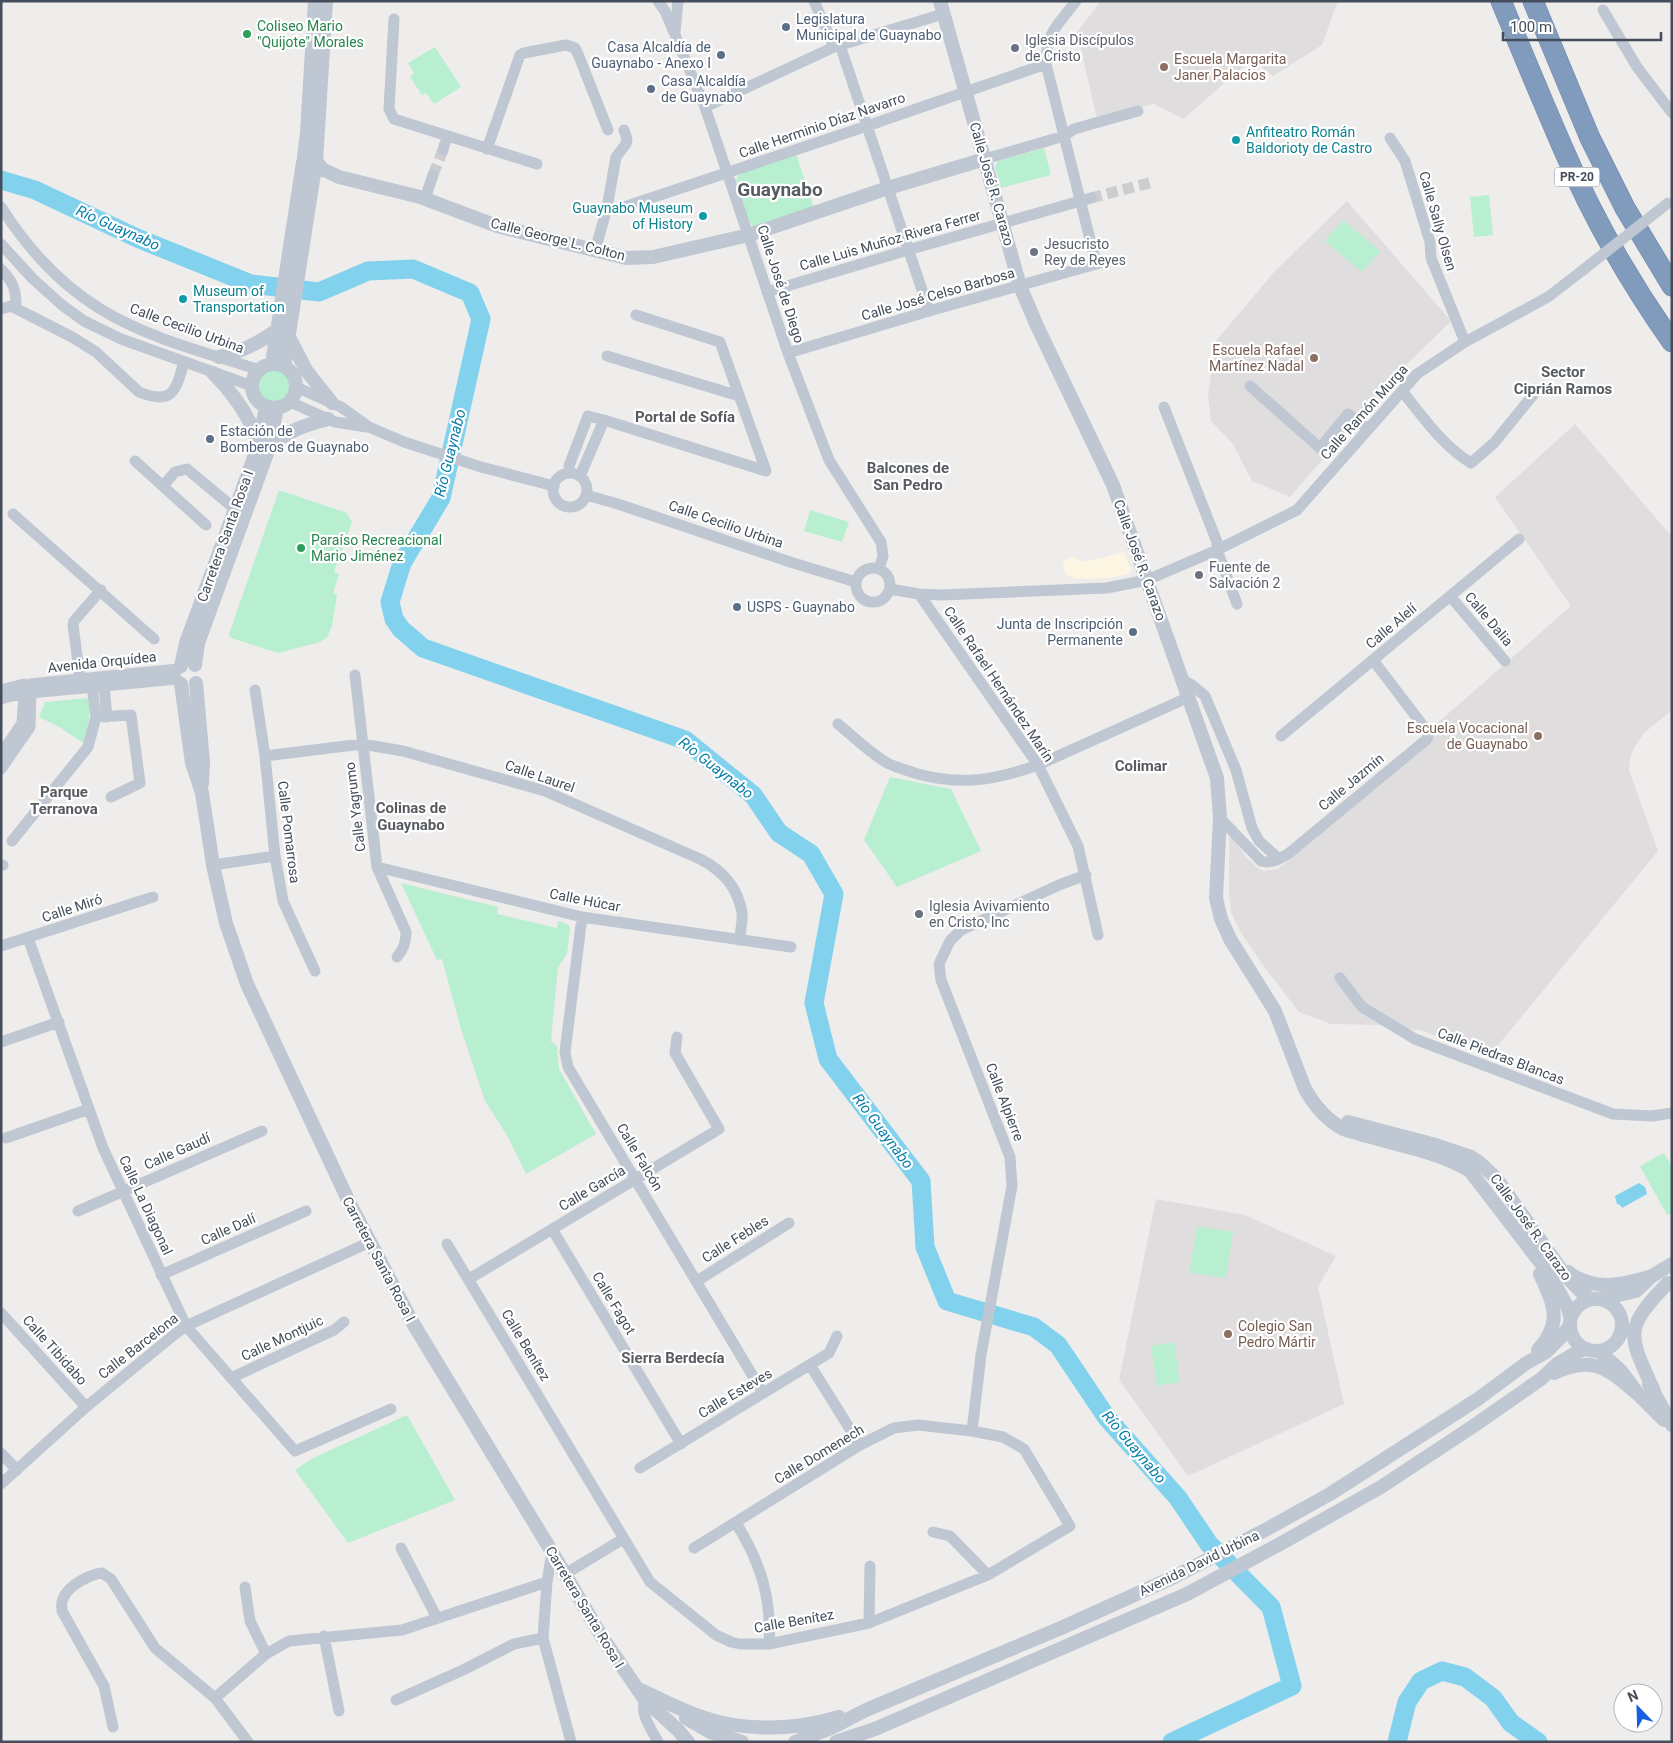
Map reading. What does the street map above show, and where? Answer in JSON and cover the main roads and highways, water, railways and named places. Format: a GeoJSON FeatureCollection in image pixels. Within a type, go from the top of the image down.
{"type":"FeatureCollection","features":[{"type":"Feature","properties":{"kind":"highway","name":"PR-20"},"geometry":{"type":"LineString","coordinates":[[1501,1],[1562,148],[1597,218],[1627,272],[1672,342]]}},
{"type":"Feature","properties":{"kind":"highway","name":"PR-20"},"geometry":{"type":"LineString","coordinates":[[1533,1],[1590,138],[1625,208],[1671,284]]}},
{"type":"Feature","properties":{"kind":"water"},"geometry":{"type":"Polygon","coordinates":[[[1639,1183],[1645,1187],[1647,1194],[1622,1208],[1617,1204],[1615,1196],[1639,1183]]]}},
{"type":"Feature","properties":{"kind":"waterway","name":"Río Guaynabo"},"geometry":{"type":"LineString","coordinates":[[1,180],[35,190],[137,238],[251,284],[319,292],[368,271],[413,269],[470,293],[481,319],[441,498],[402,563],[390,602],[394,619],[401,629],[423,648],[685,740],[753,795],[779,833],[811,854],[834,894],[814,1003],[828,1059],[921,1181],[925,1247],[947,1301],[1034,1327],[1058,1345],[1107,1418],[1178,1498],[1209,1544],[1271,1607],[1292,1686],[1172,1742]]}},
{"type":"Feature","properties":{"kind":"waterway","name":"Río Guaynabo"},"geometry":{"type":"LineString","coordinates":[[1397,1742],[1407,1702],[1421,1681],[1442,1671],[1465,1677],[1493,1698],[1511,1723],[1538,1742]]}},
{"type":"Feature","properties":{"kind":"tunnel"},"geometry":{"type":"LineString","coordinates":[[433,175],[443,150]]}},
{"type":"Feature","properties":{"kind":"tunnel"},"geometry":{"type":"LineString","coordinates":[[1091,198],[1153,182]]}},
{"type":"Feature","properties":{"kind":"place","name":"Legislatura Municipal de Guaynabo"},"geometry":{"type":"Point","coordinates":[786,27]}},
{"type":"Feature","properties":{"kind":"place","name":"Coliseo Mario \"Quijote\" Morales"},"geometry":{"type":"Point","coordinates":[247,34]}},
{"type":"Feature","properties":{"kind":"place","name":"Iglesia Discípulos de Cristo"},"geometry":{"type":"Point","coordinates":[1015,48]}},
{"type":"Feature","properties":{"kind":"place","name":"Casa Alcaldía de Guaynabo - Anexo I"},"geometry":{"type":"Point","coordinates":[721,55]}},
{"type":"Feature","properties":{"kind":"place","name":"Escuela Margarita Janer Palacios"},"geometry":{"type":"Point","coordinates":[1164,67]}},
{"type":"Feature","properties":{"kind":"place","name":"Casa Alcaldía de Guaynabo"},"geometry":{"type":"Point","coordinates":[651,89]}},
{"type":"Feature","properties":{"kind":"place","name":"Anfiteatro Román Baldorioty de Castro"},"geometry":{"type":"Point","coordinates":[1236,140]}},
{"type":"Feature","properties":{"kind":"place","name":"Guaynabo Museum of History"},"geometry":{"type":"Point","coordinates":[703,216]}},
{"type":"Feature","properties":{"kind":"place","name":"Jesucristo Rey de Reyes"},"geometry":{"type":"Point","coordinates":[1034,252]}},
{"type":"Feature","properties":{"kind":"place","name":"Museum of Transportation"},"geometry":{"type":"Point","coordinates":[183,299]}},
{"type":"Feature","properties":{"kind":"place","name":"Escuela Rafael Martínez Nadal"},"geometry":{"type":"Point","coordinates":[1314,358]}},
{"type":"Feature","properties":{"kind":"place","name":"Estación de Bomberos de Guaynabo"},"geometry":{"type":"Point","coordinates":[210,439]}},
{"type":"Feature","properties":{"kind":"place","name":"Paraíso Recreacional Mario Jiménez"},"geometry":{"type":"Point","coordinates":[301,548]}},
{"type":"Feature","properties":{"kind":"place","name":"Fuente de Salvación 2"},"geometry":{"type":"Point","coordinates":[1199,575]}},
{"type":"Feature","properties":{"kind":"place","name":"USPS - Guaynabo"},"geometry":{"type":"Point","coordinates":[737,607]}},
{"type":"Feature","properties":{"kind":"place","name":"Junta de Inscripción Permanente"},"geometry":{"type":"Point","coordinates":[1133,632]}},
{"type":"Feature","properties":{"kind":"place","name":"Escuela Vocacional de Guaynabo"},"geometry":{"type":"Point","coordinates":[1538,736]}},
{"type":"Feature","properties":{"kind":"place","name":"Iglesia Avivamiento en Cristo, Inc"},"geometry":{"type":"Point","coordinates":[919,914]}},
{"type":"Feature","properties":{"kind":"place","name":"Colegio San Pedro Mártir"},"geometry":{"type":"Point","coordinates":[1228,1334]}},
{"type":"Feature","properties":{"kind":"district","name":"Guaynabo"},"geometry":{"type":"Point","coordinates":[780,189]}},
{"type":"Feature","properties":{"kind":"district","name":"Sector Ciprián Ramos"},"geometry":{"type":"Point","coordinates":[1563,380]}},
{"type":"Feature","properties":{"kind":"district","name":"Portal de Sofía"},"geometry":{"type":"Point","coordinates":[685,417]}},
{"type":"Feature","properties":{"kind":"district","name":"Balcones de San Pedro"},"geometry":{"type":"Point","coordinates":[908,476]}},
{"type":"Feature","properties":{"kind":"district","name":"Colimar"},"geometry":{"type":"Point","coordinates":[1141,766]}},
{"type":"Feature","properties":{"kind":"district","name":"Parque Terranova"},"geometry":{"type":"Point","coordinates":[64,800]}},
{"type":"Feature","properties":{"kind":"district","name":"Colinas de Guaynabo"},"geometry":{"type":"Point","coordinates":[411,816]}},
{"type":"Feature","properties":{"kind":"district","name":"Sierra Berdecía"},"geometry":{"type":"Point","coordinates":[673,1358]}}]}
